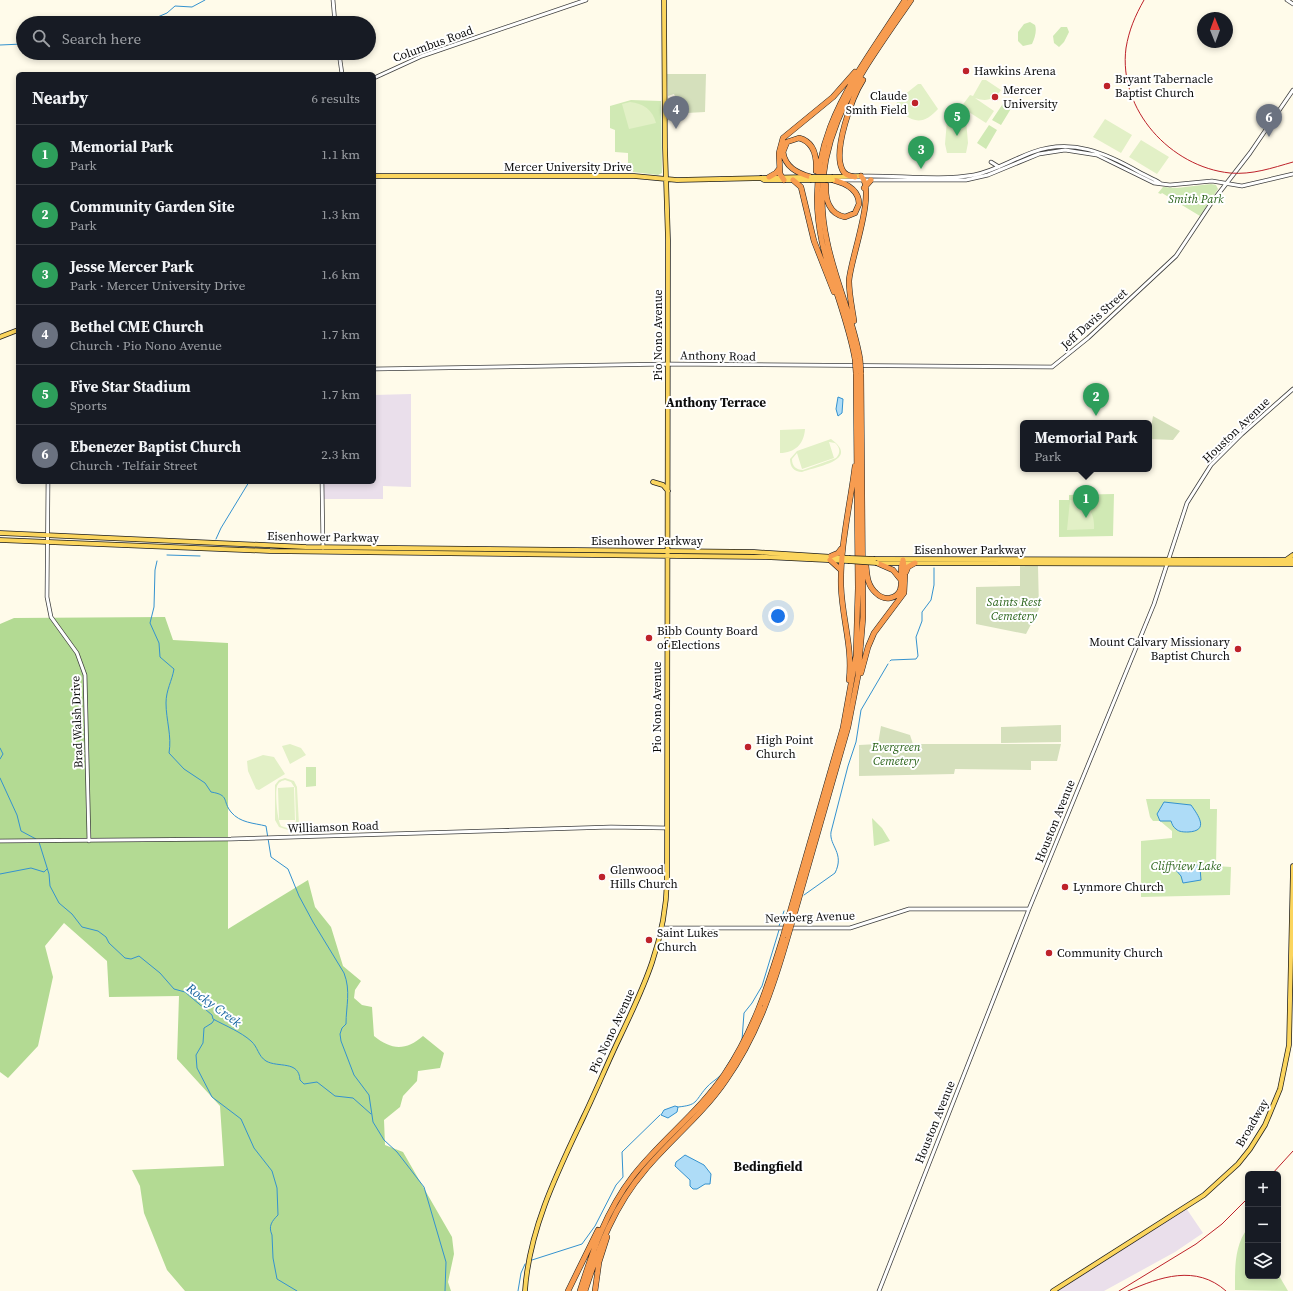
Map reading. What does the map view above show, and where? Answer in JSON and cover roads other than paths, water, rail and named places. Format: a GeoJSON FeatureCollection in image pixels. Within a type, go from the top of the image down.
{"type":"FeatureCollection","features":[{"type":"Feature","properties":{"kind":"highway"},"geometry":{"type":"LineString","coordinates":[[818,214],[819,173],[827,134],[840,101],[905,0]]}},
{"type":"Feature","properties":{"kind":"highway"},"geometry":{"type":"LineString","coordinates":[[856,338],[830,253],[824,223],[822,184],[830,141],[845,102],[911,0]]}},
{"type":"Feature","properties":{"kind":"highway"},"geometry":{"type":"LineString","coordinates":[[854,697],[862,638],[863,524],[859,373],[849,282],[851,268],[865,214],[864,188],[860,178],[846,174],[841,167],[841,145],[846,119],[858,88],[887,37]]}},
{"type":"Feature","properties":{"kind":"highway"},"geometry":{"type":"LineString","coordinates":[[783,178],[779,169],[780,146],[783,138],[832,97],[869,56]]}},
{"type":"Feature","properties":{"kind":"highway"},"geometry":{"type":"LineString","coordinates":[[810,178],[795,171],[785,160],[784,148],[791,139],[799,138],[805,140],[815,154],[816,163],[814,196],[824,252],[857,359]]}},
{"type":"Feature","properties":{"kind":"highway"},"geometry":{"type":"LineString","coordinates":[[830,141],[826,199],[830,208],[838,215],[852,215],[858,207],[858,197],[849,186],[833,179]]}},
{"type":"Feature","properties":{"kind":"highway"},"geometry":{"type":"LineString","coordinates":[[769,177],[776,173],[779,169]]}},
{"type":"Feature","properties":{"kind":"highway"},"geometry":{"type":"LineString","coordinates":[[793,180],[801,187],[814,241],[849,329]]}},
{"type":"Feature","properties":{"kind":"highway"},"geometry":{"type":"LineString","coordinates":[[864,188],[871,180]]}},
{"type":"Feature","properties":{"kind":"highway"},"geometry":{"type":"LineString","coordinates":[[790,919],[843,728],[853,673],[858,624],[859,373]]}},
{"type":"Feature","properties":{"kind":"highway"},"geometry":{"type":"LineString","coordinates":[[843,728],[850,659],[841,596],[841,559],[858,447]]}},
{"type":"Feature","properties":{"kind":"highway"},"geometry":{"type":"LineString","coordinates":[[863,524],[867,578],[871,588],[881,597],[892,597],[900,590],[903,562]]}},
{"type":"Feature","properties":{"kind":"highway"},"geometry":{"type":"LineString","coordinates":[[841,571],[831,558],[842,548]]}},
{"type":"Feature","properties":{"kind":"highway"},"geometry":{"type":"LineString","coordinates":[[876,561],[893,570],[902,580]]}},
{"type":"Feature","properties":{"kind":"highway"},"geometry":{"type":"LineString","coordinates":[[585,1291],[608,1227],[632,1186],[656,1156],[701,1112],[734,1069],[763,1013],[841,750],[854,697],[870,643],[879,625],[902,596],[905,587],[903,562]]}},
{"type":"Feature","properties":{"kind":"highway"},"geometry":{"type":"LineString","coordinates":[[905,573],[908,567],[915,563]]}},
{"type":"Feature","properties":{"kind":"highway"},"geometry":{"type":"LineString","coordinates":[[568,1291],[597,1232],[634,1175],[702,1103],[736,1056],[762,1004],[785,936]]}},
{"type":"Feature","properties":{"kind":"highway"},"geometry":{"type":"LineString","coordinates":[[595,1291],[599,1262],[606,1241],[632,1186]]}},
{"type":"Feature","properties":{"kind":"highway"},"geometry":{"type":"LineString","coordinates":[[580,1291],[595,1246],[609,1214]]}},
{"type":"Feature","properties":{"kind":"main road","name":"Pio Nono Avenue"},"geometry":{"type":"LineString","coordinates":[[525,1291],[530,1253],[548,1194],[645,985],[662,928],[667,888],[668,240],[664,0]]}},
{"type":"Feature","properties":{"kind":"main road","name":"Mercer University Drive"},"geometry":{"type":"LineString","coordinates":[[376,176],[634,176],[666,179],[769,177],[833,179],[860,178]]}},
{"type":"Feature","properties":{"kind":"main road","name":"Mercer University Drive"},"geometry":{"type":"LineString","coordinates":[[761,178],[764,180],[783,178],[793,180],[810,178]]}},
{"type":"Feature","properties":{"kind":"main road"},"geometry":{"type":"LineString","coordinates":[[0,338],[16,331]]}},
{"type":"Feature","properties":{"kind":"main road"},"geometry":{"type":"LineString","coordinates":[[654,482],[663,485],[668,491]]}},
{"type":"Feature","properties":{"kind":"main road","name":"Eisenhower Parkway"},"geometry":{"type":"LineString","coordinates":[[0,534],[48,535],[323,550],[754,552],[903,562],[1168,562],[1292,565]]}},
{"type":"Feature","properties":{"kind":"main road","name":"Eisenhower Parkway"},"geometry":{"type":"LineString","coordinates":[[0,540],[323,550],[831,558]]}},
{"type":"Feature","properties":{"kind":"main road"},"geometry":{"type":"LineString","coordinates":[[1285,560],[1293,555]]}},
{"type":"Feature","properties":{"kind":"main road","name":"Eisenhower Parkway"},"geometry":{"type":"LineString","coordinates":[[903,562],[1168,562],[1293,560]]}},
{"type":"Feature","properties":{"kind":"main road","name":"Broadway"},"geometry":{"type":"LineString","coordinates":[[1053,1291],[1204,1195],[1238,1164],[1250,1149],[1265,1125],[1280,1089],[1289,1046],[1293,866]]}},
{"type":"Feature","properties":{"kind":"street"},"geometry":{"type":"LineString","coordinates":[[333,0],[334,16]]}},
{"type":"Feature","properties":{"kind":"street","name":"Columbus Road"},"geometry":{"type":"LineString","coordinates":[[376,77],[406,63],[586,0]]}},
{"type":"Feature","properties":{"kind":"street"},"geometry":{"type":"LineString","coordinates":[[1287,0],[1293,4]]}},
{"type":"Feature","properties":{"kind":"street"},"geometry":{"type":"LineString","coordinates":[[340,60],[342,72]]}},
{"type":"Feature","properties":{"kind":"street","name":"Jeff Davis Street"},"geometry":{"type":"LineString","coordinates":[[1039,366],[1055,366],[1176,256],[1293,90]]}},
{"type":"Feature","properties":{"kind":"street","name":"Mercer University Drive"},"geometry":{"type":"LineString","coordinates":[[833,179],[957,176],[988,171],[1040,150],[1058,146],[1077,147],[1106,154],[1162,184]]}},
{"type":"Feature","properties":{"kind":"street","name":"Mercer University Drive"},"geometry":{"type":"LineString","coordinates":[[860,178],[871,180],[966,180],[988,175],[1038,154],[1059,150],[1074,150],[1103,157],[1154,183],[1162,184]]}},
{"type":"Feature","properties":{"kind":"street"},"geometry":{"type":"LineString","coordinates":[[991,162],[999,167]]}},
{"type":"Feature","properties":{"kind":"street"},"geometry":{"type":"LineString","coordinates":[[1162,184],[1176,185],[1212,181],[1245,186],[1280,176],[1293,174]]}},
{"type":"Feature","properties":{"kind":"street","name":"Anthony Road"},"geometry":{"type":"LineString","coordinates":[[376,369],[668,364],[774,366],[1039,366]]}},
{"type":"Feature","properties":{"kind":"street","name":"Houston Avenue"},"geometry":{"type":"LineString","coordinates":[[878,1291],[1029,909],[1154,604],[1185,508],[1206,471],[1242,434],[1293,389]]}},
{"type":"Feature","properties":{"kind":"street","name":"Brad Walsh Drive"},"geometry":{"type":"LineString","coordinates":[[48,484],[47,597],[51,617],[77,653],[85,676],[89,840]]}},
{"type":"Feature","properties":{"kind":"street"},"geometry":{"type":"LineString","coordinates":[[322,484],[323,550]]}},
{"type":"Feature","properties":{"kind":"street","name":"Williamson Road"},"geometry":{"type":"LineString","coordinates":[[0,841],[273,838],[611,827],[666,828]]}},
{"type":"Feature","properties":{"kind":"street","name":"Newberg Avenue"},"geometry":{"type":"LineString","coordinates":[[662,928],[850,928],[909,908],[1029,909]]}},
{"type":"Feature","properties":{"kind":"water"},"geometry":{"type":"Polygon","coordinates":[[[838,397],[843,399],[842,413],[838,416],[836,409],[838,397]]]}},
{"type":"Feature","properties":{"kind":"water"},"geometry":{"type":"Polygon","coordinates":[[[1164,802],[1191,805],[1199,818],[1199,829],[1195,831],[1182,832],[1175,828],[1171,821],[1160,821],[1157,814],[1164,802]]]}},
{"type":"Feature","properties":{"kind":"water"},"geometry":{"type":"Polygon","coordinates":[[[1194,863],[1200,868],[1201,880],[1183,883],[1181,876],[1175,869],[1194,863]]]}},
{"type":"Feature","properties":{"kind":"water"},"geometry":{"type":"Polygon","coordinates":[[[675,1106],[678,1107],[677,1112],[668,1118],[661,1115],[664,1110],[675,1106]]]}},
{"type":"Feature","properties":{"kind":"water"},"geometry":{"type":"Polygon","coordinates":[[[685,1155],[704,1165],[711,1174],[710,1184],[705,1184],[697,1189],[693,1189],[690,1186],[690,1180],[675,1166],[676,1162],[685,1155]]]}},
{"type":"Feature","properties":{"kind":"waterway"},"geometry":{"type":"LineString","coordinates":[[160,16],[167,13],[175,6],[192,7],[205,0]]}},
{"type":"Feature","properties":{"kind":"waterway"},"geometry":{"type":"LineString","coordinates":[[0,45],[16,44]]}},
{"type":"Feature","properties":{"kind":"waterway"},"geometry":{"type":"LineString","coordinates":[[216,539],[248,484]]}},
{"type":"Feature","properties":{"kind":"waterway"},"geometry":{"type":"LineString","coordinates":[[167,555],[200,556]]}},
{"type":"Feature","properties":{"kind":"waterway"},"geometry":{"type":"LineString","coordinates":[[157,561],[155,570],[154,607],[150,623],[159,643],[160,657],[174,669],[166,698],[170,740],[169,753],[184,769],[205,783],[211,792],[221,795],[225,799],[228,808],[235,816],[247,822],[266,826],[271,857],[288,869],[299,896],[344,973],[348,998],[346,1024],[342,1028],[340,1034],[341,1041],[354,1075],[369,1095],[373,1122],[384,1140],[397,1152],[424,1187],[446,1262],[445,1291]]}},
{"type":"Feature","properties":{"kind":"waterway"},"geometry":{"type":"LineString","coordinates":[[890,661],[916,659],[918,656],[916,637],[922,621],[922,612],[931,600],[934,585],[934,568]]}},
{"type":"Feature","properties":{"kind":"waterway"},"geometry":{"type":"LineString","coordinates":[[804,895],[835,873],[838,866],[838,855],[832,842],[831,832],[848,766],[856,742],[861,710],[888,664]]}},
{"type":"Feature","properties":{"kind":"waterway","name":"Rocky Creek"},"geometry":{"type":"LineString","coordinates":[[0,748],[3,754],[0,759]]}},
{"type":"Feature","properties":{"kind":"waterway","name":"Rocky Creek"},"geometry":{"type":"LineString","coordinates":[[0,778],[17,815],[21,831],[36,839]]}},
{"type":"Feature","properties":{"kind":"waterway","name":"Rocky Creek"},"geometry":{"type":"LineString","coordinates":[[39,842],[49,874],[50,886],[59,903],[72,914],[82,927],[98,931],[106,937],[109,943],[125,958],[131,959],[139,956],[160,973],[174,989],[185,992],[212,1015],[213,1019],[238,1032],[251,1041],[261,1057],[266,1061],[292,1067],[299,1074],[300,1080],[304,1084],[317,1082],[335,1096],[353,1098],[371,1114]]}},
{"type":"Feature","properties":{"kind":"waterway"},"geometry":{"type":"LineString","coordinates":[[0,874],[31,868],[44,872],[47,869]]}},
{"type":"Feature","properties":{"kind":"waterway"},"geometry":{"type":"LineString","coordinates":[[779,926],[784,911]]}},
{"type":"Feature","properties":{"kind":"waterway"},"geometry":{"type":"LineString","coordinates":[[742,1040],[744,1013],[762,986],[779,930]]}},
{"type":"Feature","properties":{"kind":"waterway"},"geometry":{"type":"LineString","coordinates":[[214,1020],[204,1028],[203,1043],[196,1055],[197,1068],[212,1097],[241,1119],[254,1148],[272,1171],[277,1188],[278,1215],[272,1222],[270,1229],[277,1279],[297,1291]]}},
{"type":"Feature","properties":{"kind":"waterway"},"geometry":{"type":"LineString","coordinates":[[725,1069],[733,1056]]}},
{"type":"Feature","properties":{"kind":"waterway"},"geometry":{"type":"LineString","coordinates":[[678,1107],[695,1102],[708,1086],[721,1075]]}},
{"type":"Feature","properties":{"kind":"waterway"},"geometry":{"type":"LineString","coordinates":[[532,1260],[582,1244],[595,1226],[616,1185],[623,1177],[622,1152],[660,1115]]}},
{"type":"Feature","properties":{"kind":"waterway"},"geometry":{"type":"LineString","coordinates":[[518,1291],[521,1273],[525,1264]]}},
{"type":"Feature","properties":{"kind":"railway"},"geometry":{"type":"LineString","coordinates":[[1144,0],[1135,17],[1129,35],[1126,48],[1126,71],[1131,93],[1140,113],[1153,132],[1169,147],[1188,160],[1208,168],[1230,173],[1246,173],[1293,162]]}},
{"type":"Feature","properties":{"kind":"railway"},"geometry":{"type":"LineString","coordinates":[[1275,1171],[1293,1151]]}},
{"type":"Feature","properties":{"kind":"railway"},"geometry":{"type":"LineString","coordinates":[[1119,1291],[1196,1244],[1222,1224],[1245,1201]]}},
{"type":"Feature","properties":{"kind":"railway"},"geometry":{"type":"LineString","coordinates":[[1128,1291],[1153,1281],[1190,1275],[1203,1278],[1226,1291]]}},
{"type":"Feature","properties":{"kind":"place","name":"Hawkins Arena"},"geometry":{"type":"Point","coordinates":[966,71]}},
{"type":"Feature","properties":{"kind":"place","name":"Bryant Tabernacle Baptist Church"},"geometry":{"type":"Point","coordinates":[1107,86]}},
{"type":"Feature","properties":{"kind":"place","name":"Mercer University"},"geometry":{"type":"Point","coordinates":[995,97]}},
{"type":"Feature","properties":{"kind":"place","name":"Claude Smith Field"},"geometry":{"type":"Point","coordinates":[915,103]}},
{"type":"Feature","properties":{"kind":"place","name":"Bethel CME Church"},"geometry":{"type":"Point","coordinates":[676,129]}},
{"type":"Feature","properties":{"kind":"place","name":"Five Star Stadium"},"geometry":{"type":"Point","coordinates":[957,136]}},
{"type":"Feature","properties":{"kind":"place","name":"Ebenezer Baptist Church"},"geometry":{"type":"Point","coordinates":[1269,137]}},
{"type":"Feature","properties":{"kind":"place","name":"Jesse Mercer Park"},"geometry":{"type":"Point","coordinates":[921,169]}},
{"type":"Feature","properties":{"kind":"place","name":"Community Garden Site"},"geometry":{"type":"Point","coordinates":[1096,416]}},
{"type":"Feature","properties":{"kind":"place","name":"Memorial Park"},"geometry":{"type":"Point","coordinates":[1086,518]}},
{"type":"Feature","properties":{"kind":"place","name":"Bibb County Board of Elections"},"geometry":{"type":"Point","coordinates":[649,638]}},
{"type":"Feature","properties":{"kind":"place","name":"Mount Calvary Missionary Baptist Church"},"geometry":{"type":"Point","coordinates":[1238,649]}},
{"type":"Feature","properties":{"kind":"place","name":"High Point Church"},"geometry":{"type":"Point","coordinates":[748,747]}},
{"type":"Feature","properties":{"kind":"place","name":"Glenwood Hills Church"},"geometry":{"type":"Point","coordinates":[602,877]}},
{"type":"Feature","properties":{"kind":"place","name":"Lynmore Church"},"geometry":{"type":"Point","coordinates":[1065,887]}},
{"type":"Feature","properties":{"kind":"place","name":"Saint Lukes Church"},"geometry":{"type":"Point","coordinates":[649,940]}},
{"type":"Feature","properties":{"kind":"place","name":"Community Church"},"geometry":{"type":"Point","coordinates":[1049,953]}},
{"type":"Feature","properties":{"kind":"district","name":"Anthony Terrace"},"geometry":{"type":"Point","coordinates":[716,402]}},
{"type":"Feature","properties":{"kind":"district","name":"Bedingfield"},"geometry":{"type":"Point","coordinates":[768,1166]}},
{"type":"Feature","properties":{"kind":"park label","name":"Smith Park"},"geometry":{"type":"Point","coordinates":[1196,199]}},
{"type":"Feature","properties":{"kind":"park label","name":"Saints Rest Cemetery"},"geometry":{"type":"Point","coordinates":[1014,609]}},
{"type":"Feature","properties":{"kind":"park label","name":"Evergreen Cemetery"},"geometry":{"type":"Point","coordinates":[896,754]}},
{"type":"Feature","properties":{"kind":"park label","name":"Cliffview Lake"},"geometry":{"type":"Point","coordinates":[1186,866]}}]}
